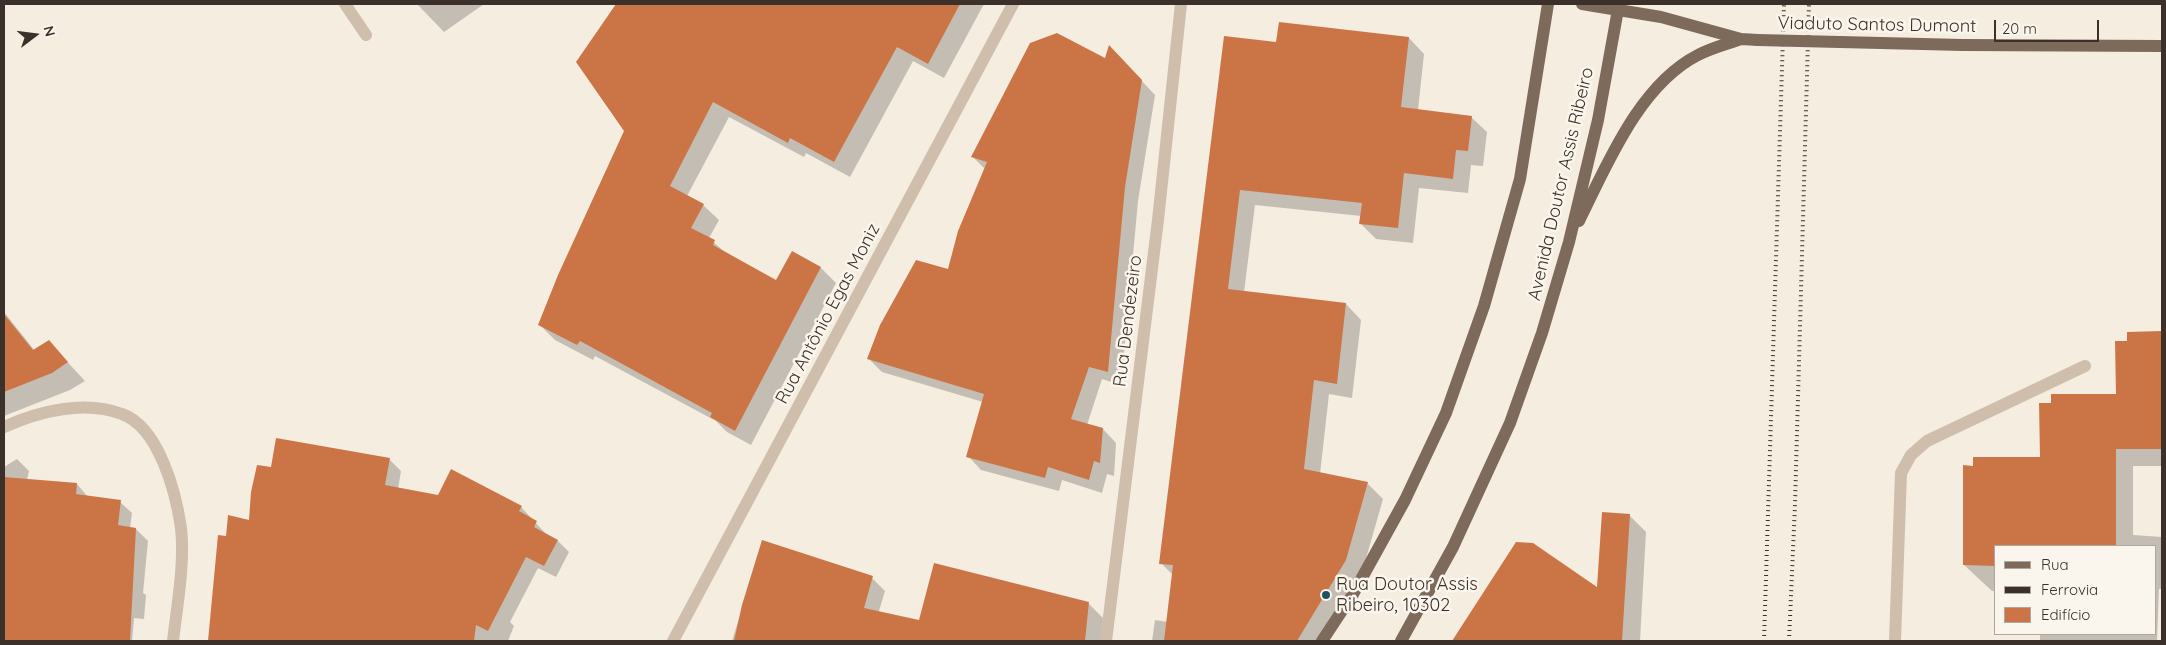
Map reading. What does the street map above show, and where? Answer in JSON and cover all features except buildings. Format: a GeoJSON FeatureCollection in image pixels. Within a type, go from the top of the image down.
{"type":"FeatureCollection","features":[{"type":"Feature","properties":{"kind":"main road"},"geometry":{"type":"LineString","coordinates":[[1322,641],[1352,594],[1405,500],[1446,413],[1456,387],[1484,306],[1520,178],[1548,4]]}},
{"type":"Feature","properties":{"kind":"main road","name":"Viaduto Santos Dumont"},"geometry":{"type":"LineString","coordinates":[[1582,4],[1618,7],[1741,39],[1962,45],[2162,46]]}},
{"type":"Feature","properties":{"kind":"main road","name":"Avenida Doutor Assis Ribeiro"},"geometry":{"type":"LineString","coordinates":[[1401,641],[1453,547],[1510,423],[1542,333],[1569,242],[1598,120],[1618,7]]}},
{"type":"Feature","properties":{"kind":"main road","name":"Viaduto Santos Dumont"},"geometry":{"type":"LineString","coordinates":[[1569,242],[1615,151],[1649,96],[1676,69],[1698,54],[1741,39]]}},
{"type":"Feature","properties":{"kind":"street"},"geometry":{"type":"LineString","coordinates":[[345,4],[366,36]]}},
{"type":"Feature","properties":{"kind":"street","name":"Rua Antônio Egas Moniz"},"geometry":{"type":"LineString","coordinates":[[673,641],[1013,4]]}},
{"type":"Feature","properties":{"kind":"street","name":"Rua Dendezeiro"},"geometry":{"type":"LineString","coordinates":[[1106,641],[1158,220],[1181,4]]}},
{"type":"Feature","properties":{"kind":"street"},"geometry":{"type":"LineString","coordinates":[[1895,641],[1901,473],[1910,455],[1927,441],[2085,366]]}},
{"type":"Feature","properties":{"kind":"street"},"geometry":{"type":"LineString","coordinates":[[4,427],[51,410],[94,408],[123,414],[146,431],[161,455],[173,489],[181,529],[179,588],[173,641]]}},
{"type":"Feature","properties":{"kind":"railway"},"geometry":{"type":"LineString","coordinates":[[1764,641],[1784,4]]}},
{"type":"Feature","properties":{"kind":"railway"},"geometry":{"type":"LineString","coordinates":[[1789,641],[1795,505],[1809,4]]}},
{"type":"Feature","properties":{"kind":"place","name":"Rua Doutor Assis Ribeiro, 10302"},"geometry":{"type":"Point","coordinates":[1326,595]}}]}
